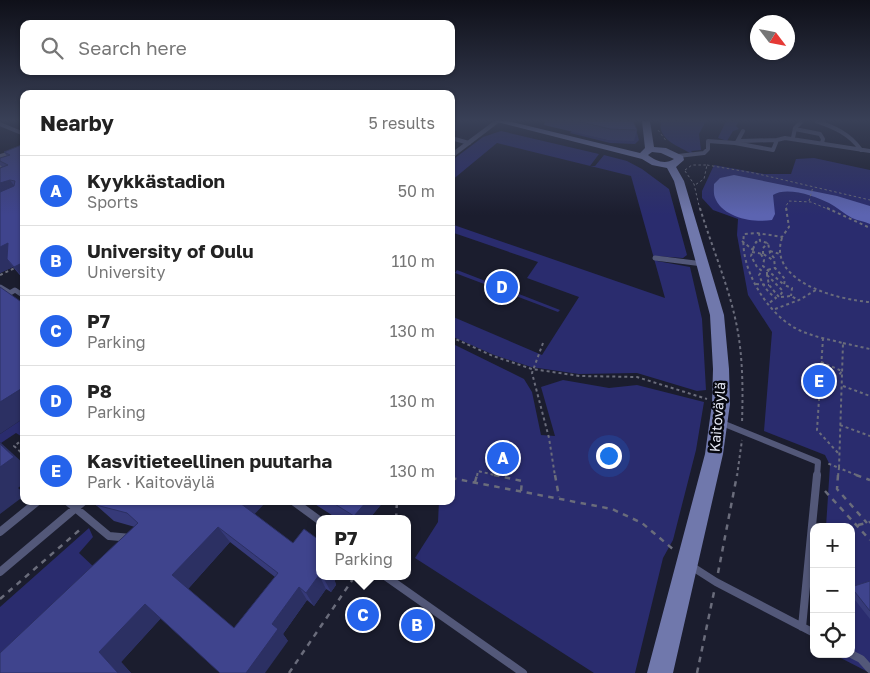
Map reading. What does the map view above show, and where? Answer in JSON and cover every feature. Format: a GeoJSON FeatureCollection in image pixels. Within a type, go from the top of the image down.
{"type":"FeatureCollection","features":[{"type":"Feature","properties":{"kind":"street"},"geometry":{"type":"LineString","coordinates":[[633,152],[675,160]]}},
{"type":"Feature","properties":{"kind":"street"},"geometry":{"type":"LineString","coordinates":[[648,155],[655,152]]}},
{"type":"Feature","properties":{"kind":"street"},"geometry":{"type":"LineString","coordinates":[[671,152],[675,160]]}},
{"type":"Feature","properties":{"kind":"street"},"geometry":{"type":"LineString","coordinates":[[648,155],[688,187]]}},
{"type":"Feature","properties":{"kind":"street"},"geometry":{"type":"LineString","coordinates":[[0,166],[20,158]]}},
{"type":"Feature","properties":{"kind":"street","name":"Kaitoväylä"},"geometry":{"type":"LineString","coordinates":[[660,673],[720,423],[721,369],[717,315],[703,264],[688,187],[672,171],[675,160]]}},
{"type":"Feature","properties":{"kind":"lane"},"geometry":{"type":"LineString","coordinates":[[0,156],[12,152]]}},
{"type":"Feature","properties":{"kind":"lane"},"geometry":{"type":"LineString","coordinates":[[675,160],[705,152]]}},
{"type":"Feature","properties":{"kind":"lane"},"geometry":{"type":"LineString","coordinates":[[655,258],[703,264]]}},
{"type":"Feature","properties":{"kind":"lane"},"geometry":{"type":"LineString","coordinates":[[0,286],[10,293]]}},
{"type":"Feature","properties":{"kind":"lane"},"geometry":{"type":"LineString","coordinates":[[4,297],[15,290],[20,293]]}},
{"type":"Feature","properties":{"kind":"lane"},"geometry":{"type":"LineString","coordinates":[[720,423],[818,462],[802,627]]}},
{"type":"Feature","properties":{"kind":"lane"},"geometry":{"type":"LineString","coordinates":[[0,532],[33,505]]}},
{"type":"Feature","properties":{"kind":"lane"},"geometry":{"type":"LineString","coordinates":[[71,505],[89,522],[109,536],[143,539]]}},
{"type":"Feature","properties":{"kind":"lane"},"geometry":{"type":"LineString","coordinates":[[0,572],[80,505]]}},
{"type":"Feature","properties":{"kind":"lane"},"geometry":{"type":"LineString","coordinates":[[298,505],[316,518]]}},
{"type":"Feature","properties":{"kind":"lane"},"geometry":{"type":"LineString","coordinates":[[687,564],[716,582],[810,631]]}},
{"type":"Feature","properties":{"kind":"lane"},"geometry":{"type":"LineString","coordinates":[[391,580],[523,673]]}},
{"type":"Feature","properties":{"kind":"lane"},"geometry":{"type":"LineString","coordinates":[[855,656],[870,669]]}},
{"type":"Feature","properties":{"kind":"path"},"geometry":{"type":"LineString","coordinates":[[692,165],[709,165],[870,200]]}},
{"type":"Feature","properties":{"kind":"path"},"geometry":{"type":"LineString","coordinates":[[688,187],[704,179],[709,165]]}},
{"type":"Feature","properties":{"kind":"path"},"geometry":{"type":"LineString","coordinates":[[809,202],[813,187]]}},
{"type":"Feature","properties":{"kind":"path"},"geometry":{"type":"LineString","coordinates":[[870,228],[845,220],[821,205],[809,202],[789,202],[786,206],[789,226],[786,234],[782,237],[778,250],[784,264],[798,278],[816,290],[853,301],[870,302]]}},
{"type":"Feature","properties":{"kind":"path"},"geometry":{"type":"LineString","coordinates":[[782,237],[760,233],[744,234],[742,241],[744,257],[750,274],[768,303],[793,327],[843,343],[870,349]]}},
{"type":"Feature","properties":{"kind":"path"},"geometry":{"type":"LineString","coordinates":[[760,233],[758,238],[760,241]]}},
{"type":"Feature","properties":{"kind":"path"},"geometry":{"type":"LineString","coordinates":[[742,241],[753,251],[774,260]]}},
{"type":"Feature","properties":{"kind":"path"},"geometry":{"type":"LineString","coordinates":[[768,242],[756,242],[751,256],[757,267],[762,271],[759,275],[766,291],[776,298]]}},
{"type":"Feature","properties":{"kind":"path"},"geometry":{"type":"LineString","coordinates":[[768,242],[775,268],[786,279],[784,285]]}},
{"type":"Feature","properties":{"kind":"path"},"geometry":{"type":"LineString","coordinates":[[768,242],[763,248],[763,266],[784,285],[792,288],[791,296]]}},
{"type":"Feature","properties":{"kind":"path"},"geometry":{"type":"LineString","coordinates":[[770,251],[780,254]]}},
{"type":"Feature","properties":{"kind":"path"},"geometry":{"type":"LineString","coordinates":[[0,275],[16,267]]}},
{"type":"Feature","properties":{"kind":"path"},"geometry":{"type":"LineString","coordinates":[[767,270],[775,268]]}},
{"type":"Feature","properties":{"kind":"path"},"geometry":{"type":"LineString","coordinates":[[767,270],[766,275],[769,285],[779,297]]}},
{"type":"Feature","properties":{"kind":"path"},"geometry":{"type":"LineString","coordinates":[[766,275],[783,291],[779,297]]}},
{"type":"Feature","properties":{"kind":"path"},"geometry":{"type":"LineString","coordinates":[[756,284],[769,285]]}},
{"type":"Feature","properties":{"kind":"path"},"geometry":{"type":"LineString","coordinates":[[774,309],[799,300],[816,290]]}},
{"type":"Feature","properties":{"kind":"path"},"geometry":{"type":"LineString","coordinates":[[768,303],[779,297],[791,296],[799,300]]}},
{"type":"Feature","properties":{"kind":"path"},"geometry":{"type":"LineString","coordinates":[[823,337],[817,430],[839,454]]}},
{"type":"Feature","properties":{"kind":"path"},"geometry":{"type":"LineString","coordinates":[[455,339],[493,356],[532,369],[580,376],[637,377],[686,391]]}},
{"type":"Feature","properties":{"kind":"path"},"geometry":{"type":"LineString","coordinates":[[543,343],[532,369],[559,497]]}},
{"type":"Feature","properties":{"kind":"path"},"geometry":{"type":"LineString","coordinates":[[843,343],[843,386],[837,489],[868,522],[857,526]]}},
{"type":"Feature","properties":{"kind":"path"},"geometry":{"type":"LineString","coordinates":[[821,362],[842,371]]}},
{"type":"Feature","properties":{"kind":"path"},"geometry":{"type":"LineString","coordinates":[[821,380],[839,375],[842,371]]}},
{"type":"Feature","properties":{"kind":"path"},"geometry":{"type":"LineString","coordinates":[[843,386],[870,396]]}},
{"type":"Feature","properties":{"kind":"path"},"geometry":{"type":"LineString","coordinates":[[840,425],[870,436]]}},
{"type":"Feature","properties":{"kind":"path"},"geometry":{"type":"LineString","coordinates":[[20,442],[14,446],[20,451]]}},
{"type":"Feature","properties":{"kind":"path"},"geometry":{"type":"LineString","coordinates":[[823,461],[870,480]]}},
{"type":"Feature","properties":{"kind":"path"},"geometry":{"type":"LineString","coordinates":[[475,482],[478,471],[522,481],[521,492]]}},
{"type":"Feature","properties":{"kind":"path"},"geometry":{"type":"LineString","coordinates":[[455,479],[612,508],[639,519],[657,532],[687,564]]}},
{"type":"Feature","properties":{"kind":"path"},"geometry":{"type":"LineString","coordinates":[[816,483],[870,540]]}},
{"type":"Feature","properties":{"kind":"path"},"geometry":{"type":"LineString","coordinates":[[0,599],[89,522]]}},
{"type":"Feature","properties":{"kind":"path"},"geometry":{"type":"LineString","coordinates":[[289,673],[352,580]]}},
{"type":"Feature","properties":{"kind":"shaded area"},"geometry":{"type":"Polygon","coordinates":[[[462,152],[486,152],[455,178],[455,158],[462,152]]]}},
{"type":"Feature","properties":{"kind":"shaded area"},"geometry":{"type":"Polygon","coordinates":[[[535,152],[599,154],[590,166],[535,152]]]}},
{"type":"Feature","properties":{"kind":"shaded area"},"geometry":{"type":"Polygon","coordinates":[[[604,155],[627,161],[642,169],[669,189],[687,255],[683,258],[655,256],[657,261],[690,267],[702,319],[706,390],[697,391],[637,373],[579,374],[531,367],[494,355],[455,338],[455,318],[542,355],[579,297],[527,278],[538,262],[455,233],[455,225],[665,298],[631,176],[590,166],[595,166],[604,155]]]}},
{"type":"Feature","properties":{"kind":"shaded area"},"geometry":{"type":"Polygon","coordinates":[[[814,158],[870,170],[870,673],[841,658],[855,658],[855,523],[826,523],[830,465],[825,455],[764,431],[772,332],[748,295],[737,235],[738,219],[713,210],[702,198],[702,191],[714,165],[764,174],[791,174],[796,159],[814,158]]]}},
{"type":"Feature","properties":{"kind":"shaded area"},"geometry":{"type":"Polygon","coordinates":[[[457,270],[560,310],[558,312],[455,273],[457,270]]]}},
{"type":"Feature","properties":{"kind":"shaded area"},"geometry":{"type":"Polygon","coordinates":[[[455,345],[524,379],[532,392],[541,435],[555,436],[541,387],[563,380],[609,388],[637,385],[704,402],[696,450],[673,540],[663,558],[635,673],[594,673],[415,558],[438,522],[439,505],[455,505],[455,345]]]}},
{"type":"Feature","properties":{"kind":"shaded area"},"geometry":{"type":"Polygon","coordinates":[[[20,421],[20,436],[16,433],[1,443],[0,434],[20,421]]]}},
{"type":"Feature","properties":{"kind":"shaded area"},"geometry":{"type":"Polygon","coordinates":[[[89,528],[93,537],[79,553],[96,569],[0,673],[0,607],[89,528]]]}},
{"type":"Feature","properties":{"kind":"water"},"geometry":{"type":"Polygon","coordinates":[[[734,175],[837,196],[870,206],[870,224],[852,218],[823,200],[809,195],[785,191],[773,195],[775,214],[772,220],[757,221],[741,218],[720,206],[714,194],[714,184],[720,178],[734,175]]]}},
{"type":"Feature","properties":{"kind":"building"},"geometry":{"type":"Polygon","coordinates":[[[5,152],[20,152],[20,264],[14,267],[7,259],[8,243],[0,247],[0,192],[14,186],[15,181],[10,180],[0,183],[0,168],[8,165],[0,161],[0,158],[10,155],[5,152]]]}},
{"type":"Feature","properties":{"kind":"building"},"geometry":{"type":"Polygon","coordinates":[[[0,287],[20,301],[20,390],[0,402],[0,287]]]}},
{"type":"Feature","properties":{"kind":"building"},"geometry":{"type":"Polygon","coordinates":[[[0,444],[14,457],[0,467],[0,444]]]}},
{"type":"Feature","properties":{"kind":"building"},"geometry":{"type":"Polygon","coordinates":[[[96,505],[243,505],[293,543],[304,529],[316,538],[316,579],[306,593],[299,587],[272,624],[278,629],[246,673],[220,673],[145,604],[99,652],[118,673],[0,673],[0,653],[138,523],[127,513],[96,505]],[[218,527],[172,575],[234,628],[278,573],[218,527]]]}},
{"type":"Feature","properties":{"kind":"building"},"geometry":{"type":"Polygon","coordinates":[[[336,505],[364,505],[355,515],[336,505]]]}},
{"type":"Feature","properties":{"kind":"building"},"geometry":{"type":"Polygon","coordinates":[[[870,581],[870,611],[855,592],[855,586],[870,581]]]}},
{"type":"Feature","properties":{"kind":"place","name":"P8"},"geometry":{"type":"Point","coordinates":[502,287]}},
{"type":"Feature","properties":{"kind":"place","name":"Kasvitieteellinen puutarha"},"geometry":{"type":"Point","coordinates":[819,381]}},
{"type":"Feature","properties":{"kind":"place","name":"Kyykkästadion"},"geometry":{"type":"Point","coordinates":[503,458]}},
{"type":"Feature","properties":{"kind":"place","name":"P7"},"geometry":{"type":"Point","coordinates":[363,615]}},
{"type":"Feature","properties":{"kind":"place","name":"University of Oulu"},"geometry":{"type":"Point","coordinates":[417,625]}}]}
